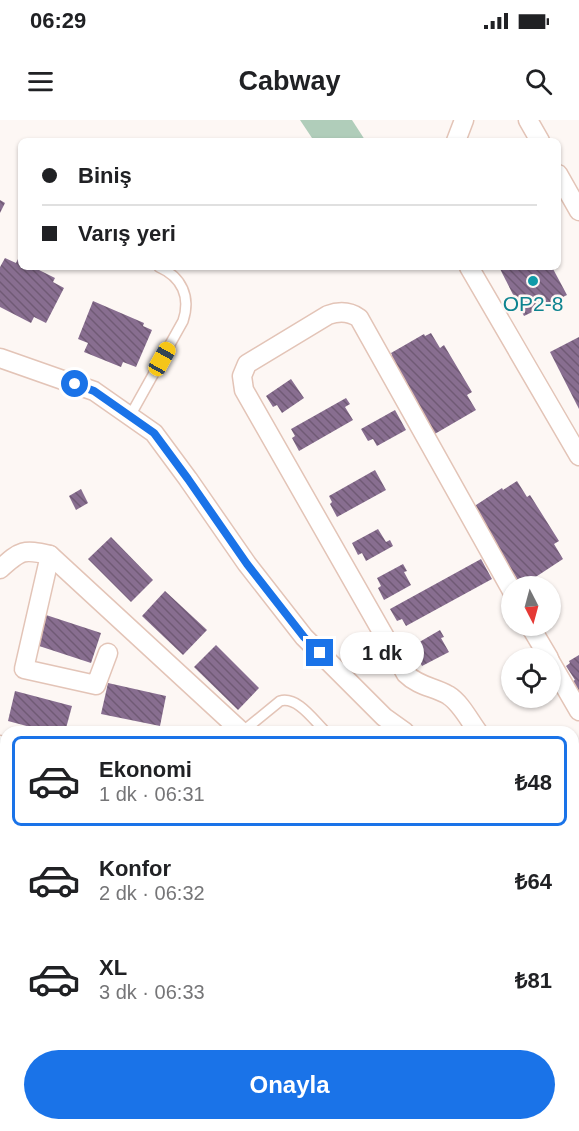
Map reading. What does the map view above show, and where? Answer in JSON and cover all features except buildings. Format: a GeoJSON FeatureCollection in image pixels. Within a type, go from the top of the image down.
{"type":"FeatureCollection","features":[{"type":"Feature","properties":{"kind":"street"},"geometry":{"type":"LineString","coordinates":[[457,138],[464,120]]}},
{"type":"Feature","properties":{"kind":"street"},"geometry":{"type":"LineString","coordinates":[[528,120],[538,138]]}},
{"type":"Feature","properties":{"kind":"street"},"geometry":{"type":"LineString","coordinates":[[561,179],[579,211]]}},
{"type":"Feature","properties":{"kind":"street"},"geometry":{"type":"LineString","coordinates":[[472,270],[579,456]]}},
{"type":"Feature","properties":{"kind":"street"},"geometry":{"type":"LineString","coordinates":[[474,726],[458,704],[449,696],[414,682],[406,674],[244,390],[242,375],[248,364],[328,315],[349,312],[359,318],[504,576]]}},
{"type":"Feature","properties":{"kind":"street"},"geometry":{"type":"LineString","coordinates":[[0,358],[94,391],[154,433],[247,564],[304,637],[384,717],[397,726]]}},
{"type":"Feature","properties":{"kind":"street"},"geometry":{"type":"LineString","coordinates":[[0,569],[15,555],[28,550],[50,555],[235,726]]}},
{"type":"Feature","properties":{"kind":"street"},"geometry":{"type":"LineString","coordinates":[[50,555],[24,669],[96,685],[108,653]]}},
{"type":"Feature","properties":{"kind":"street"},"geometry":{"type":"LineString","coordinates":[[561,679],[579,711]]}},
{"type":"Feature","properties":{"kind":"lane"},"geometry":{"type":"LineString","coordinates":[[130,416],[186,312],[182,285],[176,277],[164,270]]}},
{"type":"Feature","properties":{"kind":"lane"},"geometry":{"type":"LineString","coordinates":[[249,726],[280,701],[290,699],[320,726]]}},
{"type":"Feature","properties":{"kind":"green space"},"geometry":{"type":"Polygon","coordinates":[[[300,120],[352,120],[364,138],[312,138],[300,120]]]}},
{"type":"Feature","properties":{"kind":"place","name":"OP2-8"},"geometry":{"type":"Point","coordinates":[533,281]}},
{"type":"Feature","properties":{"kind":"route"},"geometry":{"type":"LineString","coordinates":[[75,384],[94,391],[154,433],[247,564],[304,637],[320,653]]}}]}
